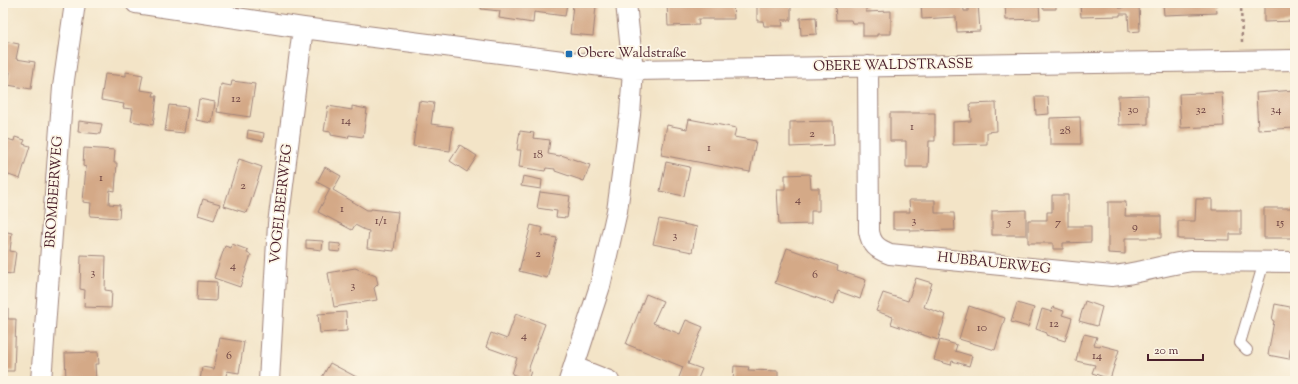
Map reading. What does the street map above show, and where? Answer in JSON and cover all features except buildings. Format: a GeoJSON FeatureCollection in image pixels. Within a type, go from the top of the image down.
{"type":"FeatureCollection","features":[{"type":"Feature","properties":{"kind":"street","name":"BROMBEERWEG"},"geometry":{"type":"LineString","coordinates":[[40,381],[62,95],[75,3]]}},
{"type":"Feature","properties":{"kind":"street","name":"OBERE WALDSTRASSE"},"geometry":{"type":"LineString","coordinates":[[136,3],[302,28],[633,70],[1243,62],[1295,60]]}},
{"type":"Feature","properties":{"kind":"street"},"geometry":{"type":"LineString","coordinates":[[608,381],[572,374],[600,286],[617,211],[630,115],[633,70],[626,3]]}},
{"type":"Feature","properties":{"kind":"street","name":"VOGELBEERWEG"},"geometry":{"type":"LineString","coordinates":[[269,381],[278,224],[302,28]]}},
{"type":"Feature","properties":{"kind":"street","name":"HUBBAUERWEG"},"geometry":{"type":"LineString","coordinates":[[868,66],[869,231],[875,246],[882,251],[890,254],[1112,276],[1192,261],[1295,262]]}},
{"type":"Feature","properties":{"kind":"lane"},"geometry":{"type":"LineString","coordinates":[[1240,347],[1264,262]]}},
{"type":"Feature","properties":{"kind":"path"},"geometry":{"type":"LineString","coordinates":[[1241,3],[1243,62]]}},
{"type":"Feature","properties":{"kind":"place","name":"Obere Waldstraße"},"geometry":{"type":"Point","coordinates":[569,54]}}]}
